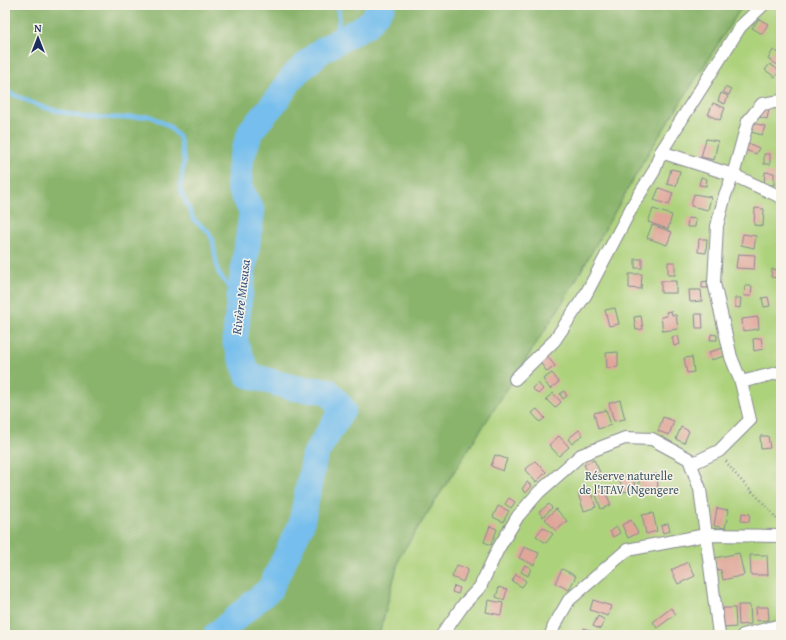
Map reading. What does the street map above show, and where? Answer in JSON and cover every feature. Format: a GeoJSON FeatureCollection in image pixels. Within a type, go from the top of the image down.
{"type":"FeatureCollection","features":[{"type":"Feature","properties":{"kind":"street"},"geometry":{"type":"LineString","coordinates":[[515,379],[554,340],[586,294],[634,203],[654,171],[661,152],[740,27],[763,5]]}},
{"type":"Feature","properties":{"kind":"street"},"geometry":{"type":"LineString","coordinates":[[691,464],[720,451],[750,420],[741,382],[731,357],[714,283],[717,226],[725,194],[733,175],[748,121],[762,104],[781,101]]}},
{"type":"Feature","properties":{"kind":"street"},"geometry":{"type":"LineString","coordinates":[[661,152],[733,175],[781,197]]}},
{"type":"Feature","properties":{"kind":"street"},"geometry":{"type":"LineString","coordinates":[[741,382],[781,372]]}},
{"type":"Feature","properties":{"kind":"street"},"geometry":{"type":"LineString","coordinates":[[442,635],[464,604],[480,587],[498,549],[518,516],[539,492],[581,455],[625,438],[652,439],[689,459],[700,489],[719,635]]}},
{"type":"Feature","properties":{"kind":"street"},"geometry":{"type":"LineString","coordinates":[[551,635],[554,626],[569,600],[627,550],[706,535],[781,536]]}},
{"type":"Feature","properties":{"kind":"street"},"geometry":{"type":"LineString","coordinates":[[743,635],[781,625]]}},
{"type":"Feature","properties":{"kind":"path"},"geometry":{"type":"LineString","coordinates":[[720,451],[733,472],[771,509],[781,525]]}},
{"type":"Feature","properties":{"kind":"green space"},"geometry":{"type":"Polygon","coordinates":[[[5,5],[747,5],[739,11],[649,152],[566,297],[400,556],[379,635],[5,635],[5,5]]]}},
{"type":"Feature","properties":{"kind":"green space","name":"Réserve naturelle de l'ITAV (Ngengere"},"geometry":{"type":"Polygon","coordinates":[[[747,5],[781,5],[781,635],[379,635],[400,556],[566,297],[649,152],[739,11],[747,5]]]}},
{"type":"Feature","properties":{"kind":"building"},"geometry":{"type":"Polygon","coordinates":[[[759,19],[768,24],[762,34],[752,28],[759,19]]]}},
{"type":"Feature","properties":{"kind":"building"},"geometry":{"type":"Polygon","coordinates":[[[773,50],[781,54],[781,67],[768,59],[773,50]]]}},
{"type":"Feature","properties":{"kind":"building"},"geometry":{"type":"Polygon","coordinates":[[[770,64],[780,71],[775,77],[765,70],[770,64]]]}},
{"type":"Feature","properties":{"kind":"building"},"geometry":{"type":"Polygon","coordinates":[[[725,87],[731,90],[729,95],[723,92],[725,87]]]}},
{"type":"Feature","properties":{"kind":"building"},"geometry":{"type":"Polygon","coordinates":[[[721,93],[728,96],[725,104],[718,101],[721,93]]]}},
{"type":"Feature","properties":{"kind":"building"},"geometry":{"type":"Polygon","coordinates":[[[713,103],[725,108],[720,120],[708,115],[713,103]]]}},
{"type":"Feature","properties":{"kind":"building"},"geometry":{"type":"Polygon","coordinates":[[[761,108],[769,109],[767,119],[759,117],[761,108]]]}},
{"type":"Feature","properties":{"kind":"building"},"geometry":{"type":"Polygon","coordinates":[[[753,123],[765,126],[762,135],[751,132],[753,123]]]}},
{"type":"Feature","properties":{"kind":"building"},"geometry":{"type":"Polygon","coordinates":[[[706,139],[718,141],[714,160],[701,157],[706,139]]]}},
{"type":"Feature","properties":{"kind":"building"},"geometry":{"type":"Polygon","coordinates":[[[748,143],[759,148],[756,154],[745,150],[748,143]]]}},
{"type":"Feature","properties":{"kind":"building"},"geometry":{"type":"Polygon","coordinates":[[[764,154],[770,154],[770,164],[764,164],[764,154]]]}},
{"type":"Feature","properties":{"kind":"building"},"geometry":{"type":"Polygon","coordinates":[[[671,169],[680,171],[676,186],[667,184],[671,169]]]}},
{"type":"Feature","properties":{"kind":"building"},"geometry":{"type":"Polygon","coordinates":[[[765,172],[774,173],[774,185],[764,185],[765,172]]]}},
{"type":"Feature","properties":{"kind":"building"},"geometry":{"type":"Polygon","coordinates":[[[701,177],[707,179],[706,186],[699,185],[701,177]]]}},
{"type":"Feature","properties":{"kind":"building"},"geometry":{"type":"Polygon","coordinates":[[[659,188],[673,193],[669,205],[654,200],[659,188]]]}},
{"type":"Feature","properties":{"kind":"building"},"geometry":{"type":"Polygon","coordinates":[[[694,194],[711,197],[708,210],[691,206],[694,194]]]}},
{"type":"Feature","properties":{"kind":"building"},"geometry":{"type":"Polygon","coordinates":[[[755,208],[764,209],[763,226],[754,225],[755,208]]]}},
{"type":"Feature","properties":{"kind":"building"},"geometry":{"type":"Polygon","coordinates":[[[653,209],[672,215],[668,229],[648,222],[653,209]]]}},
{"type":"Feature","properties":{"kind":"building"},"geometry":{"type":"Polygon","coordinates":[[[688,218],[696,219],[695,227],[687,227],[688,218]]]}},
{"type":"Feature","properties":{"kind":"building"},"geometry":{"type":"Polygon","coordinates":[[[652,225],[672,232],[667,245],[647,238],[652,225]]]}},
{"type":"Feature","properties":{"kind":"building"},"geometry":{"type":"Polygon","coordinates":[[[743,234],[756,236],[754,248],[741,245],[743,234]]]}},
{"type":"Feature","properties":{"kind":"building"},"geometry":{"type":"Polygon","coordinates":[[[699,239],[707,239],[706,253],[698,252],[699,239]]]}},
{"type":"Feature","properties":{"kind":"building"},"geometry":{"type":"Polygon","coordinates":[[[738,254],[755,255],[754,269],[736,268],[738,254]]]}},
{"type":"Feature","properties":{"kind":"building"},"geometry":{"type":"Polygon","coordinates":[[[635,259],[642,259],[642,268],[635,268],[635,259]]]}},
{"type":"Feature","properties":{"kind":"building"},"geometry":{"type":"Polygon","coordinates":[[[668,262],[675,262],[675,275],[668,275],[668,262]]]}},
{"type":"Feature","properties":{"kind":"building"},"geometry":{"type":"Polygon","coordinates":[[[772,269],[778,270],[777,278],[771,277],[772,269]]]}},
{"type":"Feature","properties":{"kind":"building"},"geometry":{"type":"Polygon","coordinates":[[[629,274],[642,274],[641,289],[629,288],[629,274]]]}},
{"type":"Feature","properties":{"kind":"building"},"geometry":{"type":"Polygon","coordinates":[[[661,281],[676,281],[676,293],[661,293],[661,281]]]}},
{"type":"Feature","properties":{"kind":"building"},"geometry":{"type":"Polygon","coordinates":[[[707,281],[708,288],[702,288],[702,282],[707,281]]]}},
{"type":"Feature","properties":{"kind":"building"},"geometry":{"type":"Polygon","coordinates":[[[778,282],[781,282],[781,300],[779,300],[778,282]]]}},
{"type":"Feature","properties":{"kind":"building"},"geometry":{"type":"Polygon","coordinates":[[[745,286],[752,286],[751,296],[744,296],[745,286]]]}},
{"type":"Feature","properties":{"kind":"building"},"geometry":{"type":"Polygon","coordinates":[[[689,290],[701,290],[702,301],[690,302],[689,290]]]}},
{"type":"Feature","properties":{"kind":"building"},"geometry":{"type":"Polygon","coordinates":[[[768,297],[770,306],[764,307],[762,298],[768,297]]]}},
{"type":"Feature","properties":{"kind":"building"},"geometry":{"type":"Polygon","coordinates":[[[735,298],[741,298],[740,308],[735,307],[735,298]]]}},
{"type":"Feature","properties":{"kind":"building"},"geometry":{"type":"Polygon","coordinates":[[[615,308],[619,324],[609,326],[605,310],[615,308]]]}},
{"type":"Feature","properties":{"kind":"building"},"geometry":{"type":"Polygon","coordinates":[[[671,311],[672,315],[676,315],[678,329],[663,331],[661,317],[667,316],[666,312],[671,311]]]}},
{"type":"Feature","properties":{"kind":"building"},"geometry":{"type":"Polygon","coordinates":[[[695,314],[702,314],[703,328],[696,328],[695,314]]]}},
{"type":"Feature","properties":{"kind":"building"},"geometry":{"type":"Polygon","coordinates":[[[641,316],[643,329],[636,330],[634,317],[641,316]]]}},
{"type":"Feature","properties":{"kind":"building"},"geometry":{"type":"Polygon","coordinates":[[[758,317],[759,329],[743,331],[742,319],[758,317]]]}},
{"type":"Feature","properties":{"kind":"building"},"geometry":{"type":"Polygon","coordinates":[[[711,334],[717,335],[717,340],[710,340],[711,334]]]}},
{"type":"Feature","properties":{"kind":"building"},"geometry":{"type":"Polygon","coordinates":[[[678,335],[680,344],[674,346],[672,337],[678,335]]]}},
{"type":"Feature","properties":{"kind":"building"},"geometry":{"type":"Polygon","coordinates":[[[761,338],[763,349],[754,351],[753,339],[761,338]]]}},
{"type":"Feature","properties":{"kind":"building"},"geometry":{"type":"Polygon","coordinates":[[[723,348],[725,356],[711,360],[709,352],[723,348]]]}},
{"type":"Feature","properties":{"kind":"building"},"geometry":{"type":"Polygon","coordinates":[[[618,352],[618,367],[607,368],[606,353],[618,352]]]}},
{"type":"Feature","properties":{"kind":"building"},"geometry":{"type":"Polygon","coordinates":[[[547,356],[555,366],[547,372],[540,362],[547,356]]]}},
{"type":"Feature","properties":{"kind":"building"},"geometry":{"type":"Polygon","coordinates":[[[692,357],[694,372],[687,373],[684,358],[692,357]]]}},
{"type":"Feature","properties":{"kind":"building"},"geometry":{"type":"Polygon","coordinates":[[[552,373],[559,382],[550,389],[543,379],[552,373]]]}},
{"type":"Feature","properties":{"kind":"building"},"geometry":{"type":"Polygon","coordinates":[[[538,383],[543,389],[538,394],[532,388],[538,383]]]}},
{"type":"Feature","properties":{"kind":"building"},"geometry":{"type":"Polygon","coordinates":[[[564,391],[567,396],[563,399],[560,394],[564,391]]]}},
{"type":"Feature","properties":{"kind":"building"},"geometry":{"type":"Polygon","coordinates":[[[553,393],[561,402],[555,408],[546,399],[553,393]]]}},
{"type":"Feature","properties":{"kind":"building"},"geometry":{"type":"Polygon","coordinates":[[[620,400],[625,419],[614,421],[609,403],[620,400]]]}},
{"type":"Feature","properties":{"kind":"building"},"geometry":{"type":"Polygon","coordinates":[[[537,409],[545,418],[540,422],[532,413],[537,409]]]}},
{"type":"Feature","properties":{"kind":"building"},"geometry":{"type":"Polygon","coordinates":[[[606,410],[611,425],[598,429],[594,413],[606,410]]]}},
{"type":"Feature","properties":{"kind":"building"},"geometry":{"type":"Polygon","coordinates":[[[663,417],[674,421],[669,435],[658,431],[663,417]]]}},
{"type":"Feature","properties":{"kind":"building"},"geometry":{"type":"Polygon","coordinates":[[[681,427],[689,431],[684,443],[676,439],[681,427]]]}},
{"type":"Feature","properties":{"kind":"building"},"geometry":{"type":"Polygon","coordinates":[[[579,430],[583,435],[572,444],[568,439],[579,430]]]}},
{"type":"Feature","properties":{"kind":"building"},"geometry":{"type":"Polygon","coordinates":[[[559,436],[569,447],[559,456],[549,445],[559,436]]]}},
{"type":"Feature","properties":{"kind":"building"},"geometry":{"type":"Polygon","coordinates":[[[760,436],[768,436],[770,448],[761,449],[760,436]]]}},
{"type":"Feature","properties":{"kind":"building"},"geometry":{"type":"Polygon","coordinates":[[[495,455],[507,459],[503,471],[491,466],[495,455]]]}},
{"type":"Feature","properties":{"kind":"building"},"geometry":{"type":"Polygon","coordinates":[[[594,460],[600,472],[591,477],[584,465],[594,460]]]}},
{"type":"Feature","properties":{"kind":"building"},"geometry":{"type":"Polygon","coordinates":[[[535,461],[546,472],[536,482],[525,470],[535,461]]]}},
{"type":"Feature","properties":{"kind":"building"},"geometry":{"type":"Polygon","coordinates":[[[657,474],[658,488],[640,491],[638,476],[657,474]]]}},
{"type":"Feature","properties":{"kind":"building"},"geometry":{"type":"Polygon","coordinates":[[[632,475],[636,490],[623,492],[619,477],[632,475]]]}},
{"type":"Feature","properties":{"kind":"building"},"geometry":{"type":"Polygon","coordinates":[[[527,482],[532,486],[526,493],[522,489],[527,482]]]}},
{"type":"Feature","properties":{"kind":"building"},"geometry":{"type":"Polygon","coordinates":[[[604,488],[611,505],[601,509],[595,492],[604,488]]]}},
{"type":"Feature","properties":{"kind":"building"},"geometry":{"type":"Polygon","coordinates":[[[590,490],[596,507],[584,511],[578,494],[590,490]]]}},
{"type":"Feature","properties":{"kind":"building"},"geometry":{"type":"Polygon","coordinates":[[[509,498],[515,502],[511,508],[505,504],[509,498]]]}},
{"type":"Feature","properties":{"kind":"building"},"geometry":{"type":"Polygon","coordinates":[[[549,504],[552,508],[543,517],[539,512],[549,504]]]}},
{"type":"Feature","properties":{"kind":"building"},"geometry":{"type":"Polygon","coordinates":[[[498,506],[509,511],[503,522],[493,517],[498,506]]]}},
{"type":"Feature","properties":{"kind":"building"},"geometry":{"type":"Polygon","coordinates":[[[717,508],[729,510],[725,528],[714,526],[717,508]]]}},
{"type":"Feature","properties":{"kind":"building"},"geometry":{"type":"Polygon","coordinates":[[[556,509],[567,521],[556,531],[545,519],[556,509]]]}},
{"type":"Feature","properties":{"kind":"building"},"geometry":{"type":"Polygon","coordinates":[[[653,513],[657,531],[646,534],[642,515],[653,513]]]}},
{"type":"Feature","properties":{"kind":"building"},"geometry":{"type":"Polygon","coordinates":[[[742,513],[750,514],[749,522],[741,521],[742,513]]]}},
{"type":"Feature","properties":{"kind":"building"},"geometry":{"type":"Polygon","coordinates":[[[631,520],[638,533],[628,538],[622,525],[631,520]]]}},
{"type":"Feature","properties":{"kind":"building"},"geometry":{"type":"Polygon","coordinates":[[[668,523],[670,531],[663,533],[661,526],[668,523]]]}},
{"type":"Feature","properties":{"kind":"building"},"geometry":{"type":"Polygon","coordinates":[[[490,526],[497,529],[491,545],[484,542],[490,526]]]}},
{"type":"Feature","properties":{"kind":"building"},"geometry":{"type":"Polygon","coordinates":[[[543,527],[553,534],[546,543],[536,536],[543,527]]]}},
{"type":"Feature","properties":{"kind":"building"},"geometry":{"type":"Polygon","coordinates":[[[617,527],[620,533],[613,537],[610,531],[617,527]]]}},
{"type":"Feature","properties":{"kind":"building"},"geometry":{"type":"Polygon","coordinates":[[[524,547],[539,553],[534,565],[519,558],[524,547]]]}},
{"type":"Feature","properties":{"kind":"building"},"geometry":{"type":"Polygon","coordinates":[[[739,553],[744,575],[723,580],[721,570],[717,570],[715,558],[739,553]]]}},
{"type":"Feature","properties":{"kind":"building"},"geometry":{"type":"Polygon","coordinates":[[[750,555],[767,555],[768,575],[751,575],[750,555]]]}},
{"type":"Feature","properties":{"kind":"building"},"geometry":{"type":"Polygon","coordinates":[[[688,562],[695,576],[678,584],[671,570],[688,562]]]}},
{"type":"Feature","properties":{"kind":"building"},"geometry":{"type":"Polygon","coordinates":[[[457,565],[468,569],[463,582],[452,577],[457,565]]]}},
{"type":"Feature","properties":{"kind":"building"},"geometry":{"type":"Polygon","coordinates":[[[525,565],[531,568],[528,576],[521,572],[525,565]]]}},
{"type":"Feature","properties":{"kind":"building"},"geometry":{"type":"Polygon","coordinates":[[[562,569],[576,576],[569,590],[555,583],[562,569]]]}},
{"type":"Feature","properties":{"kind":"building"},"geometry":{"type":"Polygon","coordinates":[[[516,574],[526,581],[522,587],[512,581],[516,574]]]}},
{"type":"Feature","properties":{"kind":"building"},"geometry":{"type":"Polygon","coordinates":[[[454,586],[460,588],[458,594],[452,592],[454,586]]]}},
{"type":"Feature","properties":{"kind":"building"},"geometry":{"type":"Polygon","coordinates":[[[499,587],[507,590],[504,600],[496,597],[499,587]]]}},
{"type":"Feature","properties":{"kind":"building"},"geometry":{"type":"Polygon","coordinates":[[[488,600],[503,603],[501,615],[486,612],[488,600]]]}},
{"type":"Feature","properties":{"kind":"building"},"geometry":{"type":"Polygon","coordinates":[[[593,600],[611,606],[608,616],[590,610],[593,600]]]}},
{"type":"Feature","properties":{"kind":"building"},"geometry":{"type":"Polygon","coordinates":[[[738,605],[750,605],[751,624],[739,625],[738,605]]]}},
{"type":"Feature","properties":{"kind":"building"},"geometry":{"type":"Polygon","coordinates":[[[756,607],[768,607],[769,620],[757,621],[756,607]]]}},
{"type":"Feature","properties":{"kind":"building"},"geometry":{"type":"Polygon","coordinates":[[[671,608],[676,614],[657,628],[653,622],[671,608]]]}},
{"type":"Feature","properties":{"kind":"building"},"geometry":{"type":"Polygon","coordinates":[[[723,608],[735,608],[736,627],[724,628],[723,608]]]}},
{"type":"Feature","properties":{"kind":"building"},"geometry":{"type":"Polygon","coordinates":[[[598,616],[605,620],[600,629],[593,626],[598,616]]]}},
{"type":"Feature","properties":{"kind":"building"},"geometry":{"type":"Polygon","coordinates":[[[584,628],[598,634],[581,635],[584,628]]]}},
{"type":"Feature","properties":{"kind":"waterway"},"geometry":{"type":"LineString","coordinates":[[321,51],[336,30],[339,18],[337,5]]}},
{"type":"Feature","properties":{"kind":"waterway","name":"Rivière Mususa"},"geometry":{"type":"LineString","coordinates":[[216,635],[270,589],[301,525],[315,455],[343,409],[328,391],[294,388],[248,375],[235,341],[239,301],[252,212],[239,186],[241,159],[251,130],[275,102],[294,75],[321,51],[368,24],[383,5]]}},
{"type":"Feature","properties":{"kind":"waterway"},"geometry":{"type":"LineString","coordinates":[[5,91],[42,107],[83,117],[122,118],[150,116],[169,126],[180,138],[184,161],[180,189],[194,220],[209,232],[213,242],[218,272],[239,301]]}}]}
